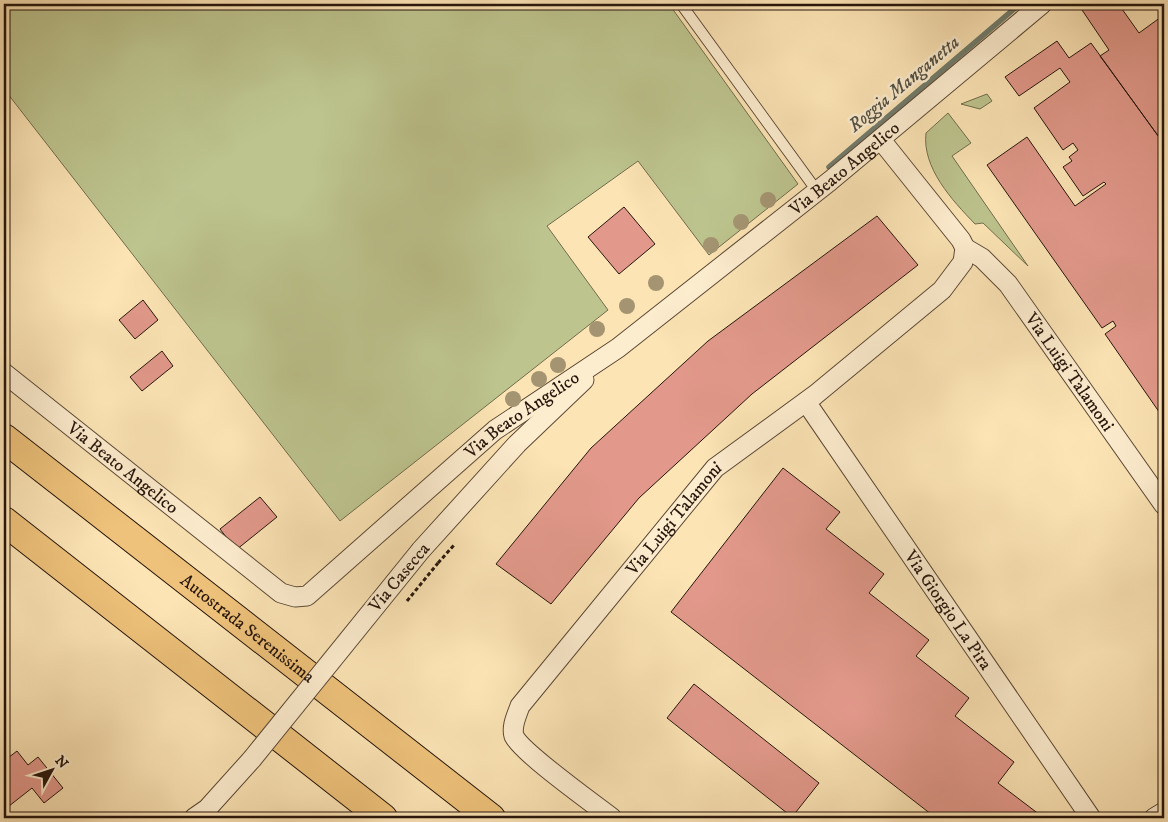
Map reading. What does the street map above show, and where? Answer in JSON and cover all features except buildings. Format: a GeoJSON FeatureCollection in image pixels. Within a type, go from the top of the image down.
{"type":"FeatureCollection","features":[{"type":"Feature","properties":{"kind":"highway","name":"Autostrada Serenissima"},"geometry":{"type":"LineString","coordinates":[[4,438],[492,818]]}},
{"type":"Feature","properties":{"kind":"highway"},"geometry":{"type":"LineString","coordinates":[[4,521],[383,818]]}},
{"type":"Feature","properties":{"kind":"street","name":"Via Beato Angelico"},"geometry":{"type":"LineString","coordinates":[[4,373],[281,593],[295,597],[307,596],[495,430],[618,348],[881,140],[1042,4]]}},
{"type":"Feature","properties":{"kind":"street","name":"Via Luigi Talamoni"},"geometry":{"type":"LineString","coordinates":[[612,818],[527,752],[514,736],[513,724],[520,706],[716,468],[806,402],[942,290],[963,262],[964,248],[961,240],[912,182],[881,140]]}},
{"type":"Feature","properties":{"kind":"street","name":"Via Luigi Talamoni"},"geometry":{"type":"LineString","coordinates":[[964,248],[982,258],[1008,284],[1164,506]]}},
{"type":"Feature","properties":{"kind":"street","name":"Via Casecca"},"geometry":{"type":"LineString","coordinates":[[194,818],[207,809],[252,759],[421,550],[517,444],[618,348]]}},
{"type":"Feature","properties":{"kind":"street","name":"Via Giorgio La Pira"},"geometry":{"type":"LineString","coordinates":[[806,402],[1090,818]]}},
{"type":"Feature","properties":{"kind":"street"},"geometry":{"type":"LineString","coordinates":[[1154,818],[1164,812]]}},
{"type":"Feature","properties":{"kind":"lane"},"geometry":{"type":"LineString","coordinates":[[681,4],[817,191]]}},
{"type":"Feature","properties":{"kind":"green space"},"geometry":{"type":"Polygon","coordinates":[[[4,4],[669,4],[798,184],[709,255],[638,161],[547,226],[608,310],[340,521],[4,89],[4,4]]]}},
{"type":"Feature","properties":{"kind":"green space"},"geometry":{"type":"Polygon","coordinates":[[[987,94],[992,101],[980,109],[961,104],[987,94]]]}},
{"type":"Feature","properties":{"kind":"green space"},"geometry":{"type":"Polygon","coordinates":[[[948,113],[971,143],[952,156],[1028,266],[983,223],[975,224],[940,183],[929,159],[926,133],[948,113]]]}},
{"type":"Feature","properties":{"kind":"waterway","name":"Roggia Manganetta"},"geometry":{"type":"LineString","coordinates":[[829,167],[1020,4]]}}]}
